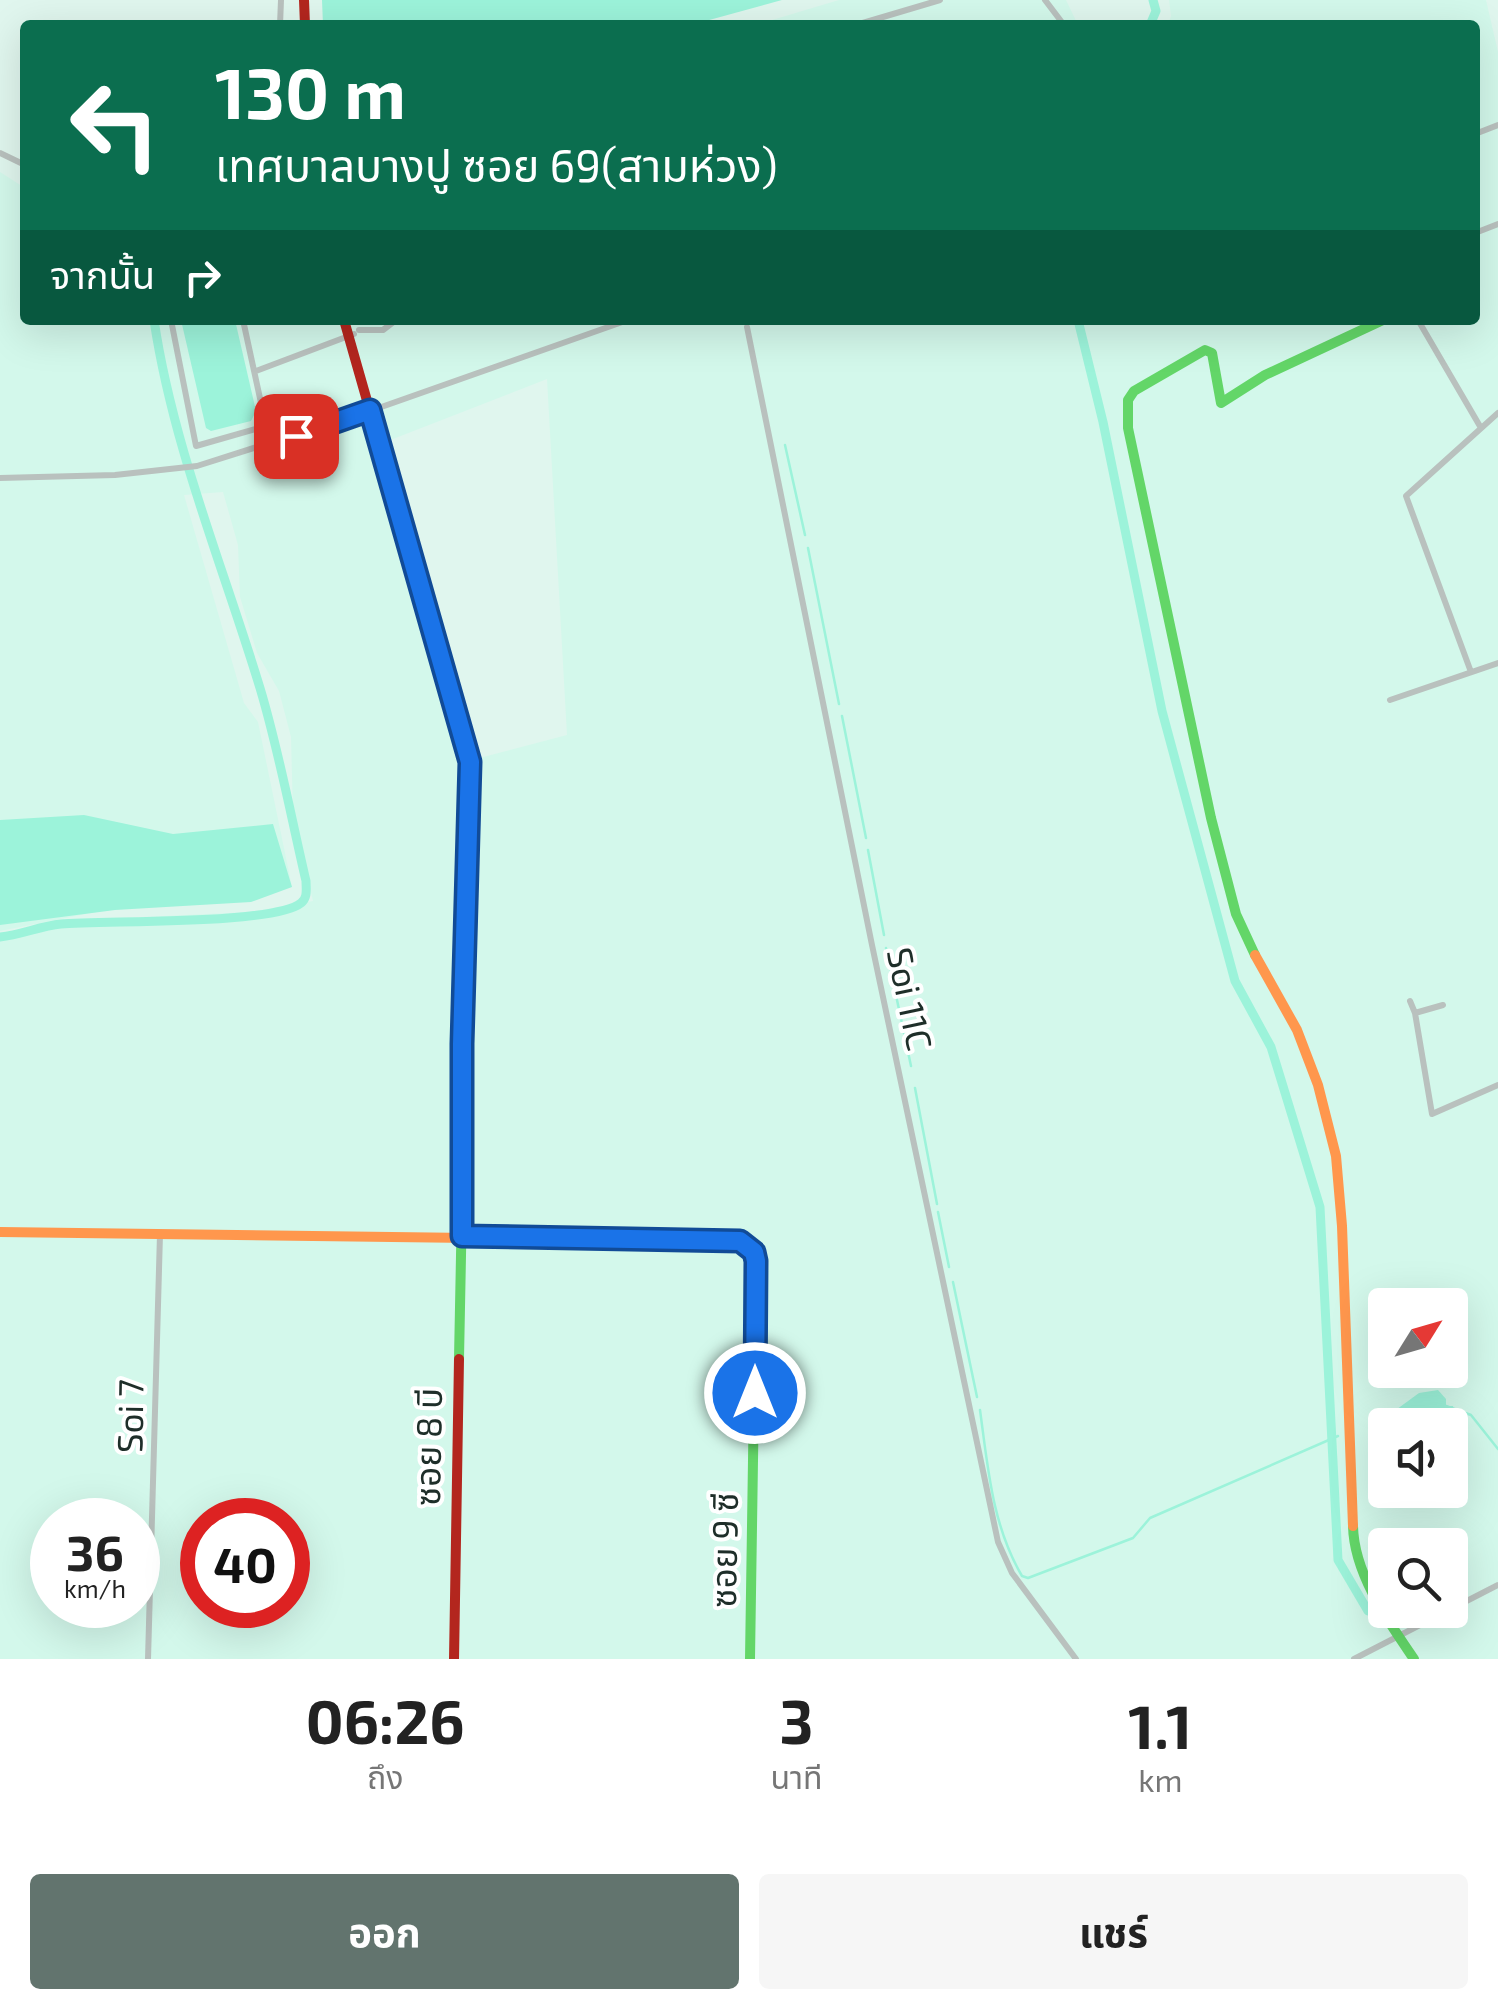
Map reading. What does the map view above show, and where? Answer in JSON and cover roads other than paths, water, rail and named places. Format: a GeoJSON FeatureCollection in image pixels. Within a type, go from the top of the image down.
{"type":"FeatureCollection","features":[{"type":"Feature","properties":{"kind":"street"},"geometry":{"type":"LineString","coordinates":[[873,20],[940,0]]}},
{"type":"Feature","properties":{"kind":"street"},"geometry":{"type":"LineString","coordinates":[[172,325],[196,446],[266,426],[244,325]]}},
{"type":"Feature","properties":{"kind":"street","name":"ซอย 8 บี"},"geometry":{"type":"LineString","coordinates":[[348,325],[354,334],[370,410],[470,762],[454,1659]]}},
{"type":"Feature","properties":{"kind":"street"},"geometry":{"type":"LineString","coordinates":[[256,371],[354,334],[383,330],[390,325]]}},
{"type":"Feature","properties":{"kind":"street"},"geometry":{"type":"LineString","coordinates":[[0,478],[115,475],[196,466],[614,325]]}},
{"type":"Feature","properties":{"kind":"street"},"geometry":{"type":"LineString","coordinates":[[1372,325],[1265,375],[1220,403],[1212,352],[1204,350],[1144,382],[1128,400],[1128,428],[1211,818],[1236,914],[1260,967],[1297,1030],[1318,1084],[1335,1148],[1342,1226],[1353,1538],[1360,1566],[1414,1659]]}},
{"type":"Feature","properties":{"kind":"street"},"geometry":{"type":"LineString","coordinates":[[1421,325],[1481,428]]}},
{"type":"Feature","properties":{"kind":"street","name":"Soi 11C"},"geometry":{"type":"LineString","coordinates":[[747,326],[998,1542],[1012,1573],[1076,1659]]}},
{"type":"Feature","properties":{"kind":"street"},"geometry":{"type":"LineString","coordinates":[[1471,672],[1406,496],[1498,413]]}},
{"type":"Feature","properties":{"kind":"street"},"geometry":{"type":"LineString","coordinates":[[1390,700],[1498,663]]}},
{"type":"Feature","properties":{"kind":"street"},"geometry":{"type":"LineString","coordinates":[[1410,1001],[1432,1114],[1498,1085]]}},
{"type":"Feature","properties":{"kind":"street"},"geometry":{"type":"LineString","coordinates":[[1415,1013],[1443,1006]]}},
{"type":"Feature","properties":{"kind":"street"},"geometry":{"type":"LineString","coordinates":[[0,1232],[462,1236]]}},
{"type":"Feature","properties":{"kind":"street","name":"Soi 7"},"geometry":{"type":"LineString","coordinates":[[148,1659],[160,1234]]}},
{"type":"Feature","properties":{"kind":"street","name":"ซอย 9 ซี"},"geometry":{"type":"LineString","coordinates":[[462,1236],[740,1241],[754,1252],[750,1659]]}},
{"type":"Feature","properties":{"kind":"street"},"geometry":{"type":"LineString","coordinates":[[1354,1659],[1498,1585]]}},
{"type":"Feature","properties":{"kind":"waterway"},"geometry":{"type":"LineString","coordinates":[[1152,20],[1156,11],[1153,0]]}},
{"type":"Feature","properties":{"kind":"waterway"},"geometry":{"type":"LineString","coordinates":[[0,937],[61,924],[258,915],[285,910],[301,903],[306,896],[306,881],[267,712],[186,460],[155,325]]}},
{"type":"Feature","properties":{"kind":"waterway"},"geometry":{"type":"LineString","coordinates":[[1079,325],[1162,711],[1235,981],[1271,1047],[1320,1207],[1338,1560],[1368,1611]]}},
{"type":"Feature","properties":{"kind":"waterway"},"geometry":{"type":"LineString","coordinates":[[785,445],[805,535]]}},
{"type":"Feature","properties":{"kind":"waterway"},"geometry":{"type":"LineString","coordinates":[[808,548],[839,704]]}},
{"type":"Feature","properties":{"kind":"waterway"},"geometry":{"type":"LineString","coordinates":[[842,716],[866,838]]}},
{"type":"Feature","properties":{"kind":"waterway"},"geometry":{"type":"LineString","coordinates":[[868,850],[884,935]]}},
{"type":"Feature","properties":{"kind":"waterway"},"geometry":{"type":"LineString","coordinates":[[886,948],[911,1066]]}},
{"type":"Feature","properties":{"kind":"waterway"},"geometry":{"type":"LineString","coordinates":[[915,1088],[937,1204]]}},
{"type":"Feature","properties":{"kind":"waterway"},"geometry":{"type":"LineString","coordinates":[[938,1212],[949,1267]]}},
{"type":"Feature","properties":{"kind":"waterway"},"geometry":{"type":"LineString","coordinates":[[953,1282],[977,1397]]}},
{"type":"Feature","properties":{"kind":"waterway"},"geometry":{"type":"LineString","coordinates":[[1446,1406],[1471,1415],[1498,1449]]}},
{"type":"Feature","properties":{"kind":"waterway"},"geometry":{"type":"LineString","coordinates":[[980,1410],[998,1516],[1012,1557],[1022,1576],[1028,1578],[1133,1538],[1150,1518],[1338,1436]]}}]}
